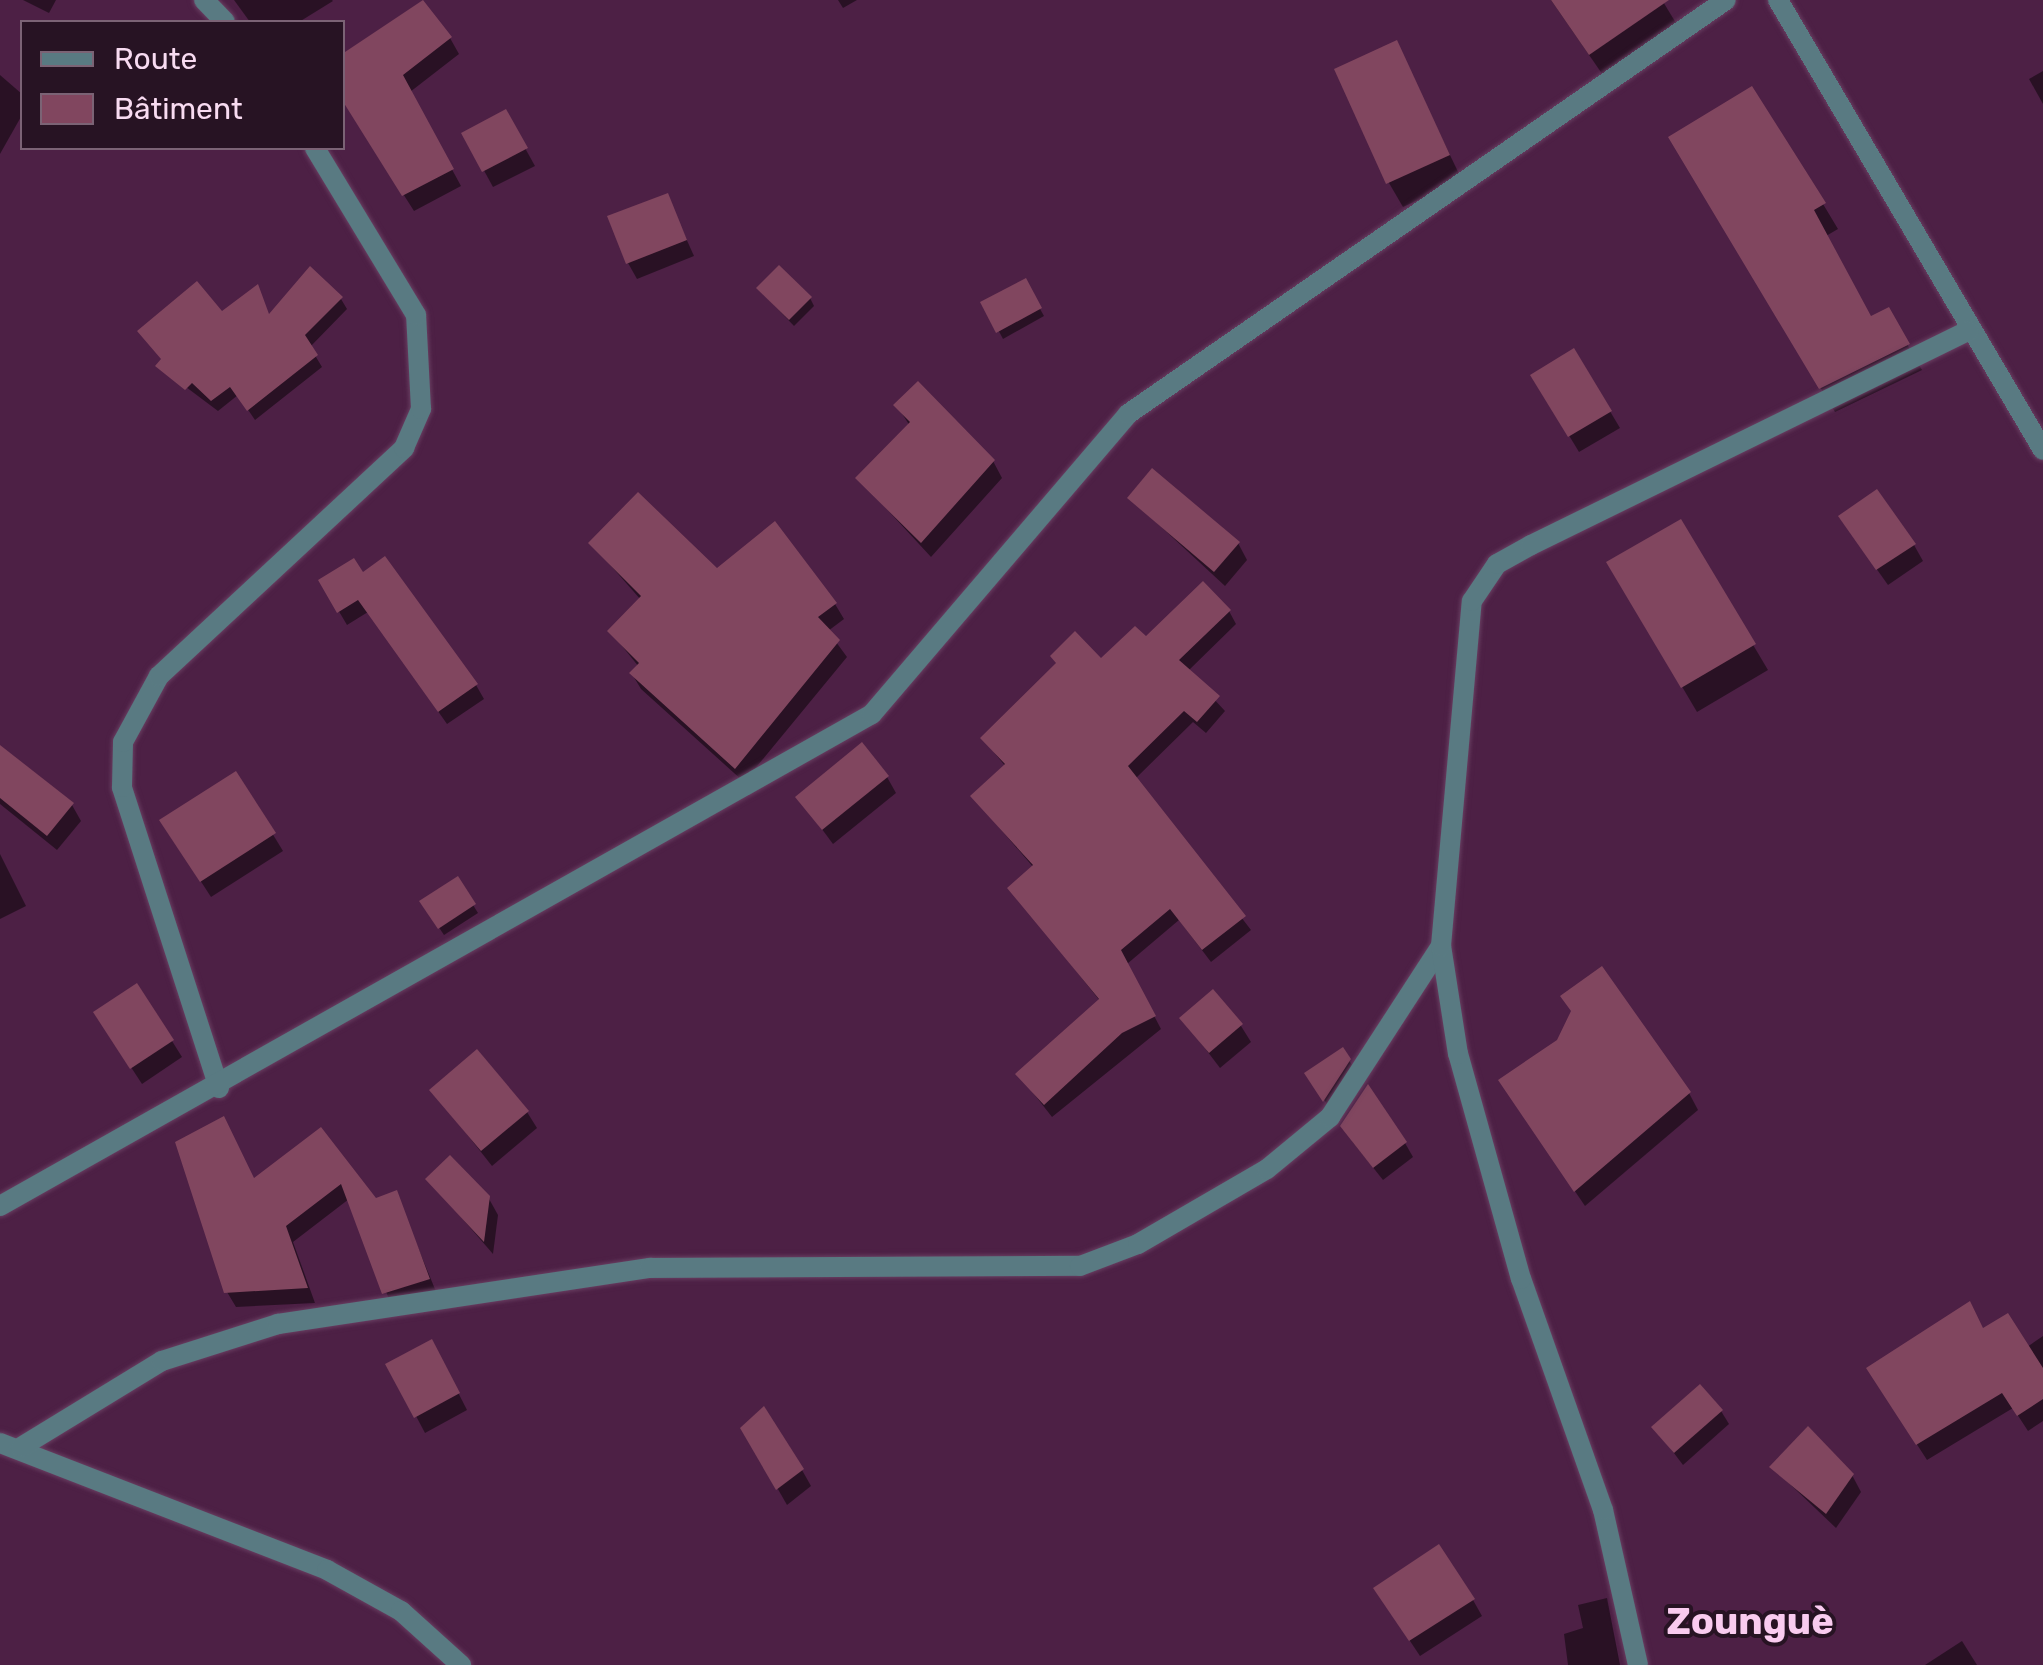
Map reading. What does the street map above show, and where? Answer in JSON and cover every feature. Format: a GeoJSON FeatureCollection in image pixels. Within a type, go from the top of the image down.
{"type":"FeatureCollection","features":[{"type":"Feature","properties":{"kind":"street"},"geometry":{"type":"LineString","coordinates":[[204,0],[223,20]]}},
{"type":"Feature","properties":{"kind":"street"},"geometry":{"type":"LineString","coordinates":[[0,1206],[219,1088],[872,714],[1128,414],[1726,0]]}},
{"type":"Feature","properties":{"kind":"street"},"geometry":{"type":"LineString","coordinates":[[1778,0],[1968,331],[2043,450]]}},
{"type":"Feature","properties":{"kind":"street"},"geometry":{"type":"LineString","coordinates":[[219,1088],[122,787],[124,742],[160,676],[404,448],[421,409],[416,315],[315,150]]}},
{"type":"Feature","properties":{"kind":"street"},"geometry":{"type":"LineString","coordinates":[[1638,1665],[1603,1510],[1521,1278],[1458,1054],[1441,946],[1472,601],[1482,580],[1531,545],[1968,331]]}},
{"type":"Feature","properties":{"kind":"street"},"geometry":{"type":"LineString","coordinates":[[11,1445],[162,1361],[278,1324],[650,1268],[1080,1266],[1138,1244],[1267,1169],[1330,1117],[1441,946]]}},
{"type":"Feature","properties":{"kind":"street"},"geometry":{"type":"LineString","coordinates":[[11,1445],[328,1570],[400,1610],[461,1665]]}},
{"type":"Feature","properties":{"kind":"building"},"geometry":{"type":"Polygon","coordinates":[[[423,0],[452,37],[403,75],[454,169],[402,196],[345,105],[345,52],[423,0]]]}},
{"type":"Feature","properties":{"kind":"building"},"geometry":{"type":"Polygon","coordinates":[[[1551,0],[1669,0],[1589,55],[1551,0]]]}},
{"type":"Feature","properties":{"kind":"building"},"geometry":{"type":"Polygon","coordinates":[[[1397,40],[1450,155],[1386,184],[1334,69],[1397,40]]]}},
{"type":"Feature","properties":{"kind":"building"},"geometry":{"type":"Polygon","coordinates":[[[1752,86],[1826,203],[1814,210],[1871,316],[1889,307],[1910,344],[1819,389],[1668,137],[1752,86]]]}},
{"type":"Feature","properties":{"kind":"building"},"geometry":{"type":"Polygon","coordinates":[[[506,109],[528,148],[482,172],[461,133],[506,109]]]}},
{"type":"Feature","properties":{"kind":"building"},"geometry":{"type":"Polygon","coordinates":[[[668,193],[687,240],[626,264],[607,216],[668,193]]]}},
{"type":"Feature","properties":{"kind":"building"},"geometry":{"type":"Polygon","coordinates":[[[779,265],[812,297],[789,320],[756,288],[779,265]]]}},
{"type":"Feature","properties":{"kind":"building"},"geometry":{"type":"Polygon","coordinates":[[[310,266],[343,297],[305,335],[318,355],[247,411],[230,387],[211,401],[192,383],[185,390],[155,366],[161,359],[137,331],[197,281],[222,311],[258,284],[269,314],[310,266]]]}},
{"type":"Feature","properties":{"kind":"building"},"geometry":{"type":"Polygon","coordinates":[[[1026,278],[1042,308],[996,333],[980,302],[1026,278]]]}},
{"type":"Feature","properties":{"kind":"building"},"geometry":{"type":"Polygon","coordinates":[[[1574,348],[1612,411],[1568,437],[1530,375],[1574,348]]]}},
{"type":"Feature","properties":{"kind":"building"},"geometry":{"type":"Polygon","coordinates":[[[918,381],[995,460],[921,543],[855,478],[910,422],[893,405],[918,381]]]}},
{"type":"Feature","properties":{"kind":"building"},"geometry":{"type":"Polygon","coordinates":[[[1152,468],[1240,542],[1214,572],[1127,498],[1152,468]]]}},
{"type":"Feature","properties":{"kind":"building"},"geometry":{"type":"Polygon","coordinates":[[[1877,489],[1916,544],[1876,570],[1838,516],[1877,489]]]}},
{"type":"Feature","properties":{"kind":"building"},"geometry":{"type":"Polygon","coordinates":[[[638,492],[717,568],[775,521],[837,603],[818,617],[840,640],[735,769],[629,673],[639,663],[607,631],[641,596],[588,543],[638,492]]]}},
{"type":"Feature","properties":{"kind":"building"},"geometry":{"type":"Polygon","coordinates":[[[1681,519],[1756,644],[1681,688],[1606,562],[1681,519]]]}},
{"type":"Feature","properties":{"kind":"building"},"geometry":{"type":"Polygon","coordinates":[[[385,556],[478,684],[438,712],[358,600],[337,613],[318,580],[354,558],[363,572],[385,556]]]}},
{"type":"Feature","properties":{"kind":"building"},"geometry":{"type":"Polygon","coordinates":[[[1203,581],[1231,610],[1179,660],[1220,696],[1197,722],[1184,711],[1128,766],[1246,916],[1202,950],[1170,909],[1121,950],[1156,1016],[1122,1033],[1044,1105],[1015,1074],[1099,999],[1007,888],[1033,865],[970,796],[1005,764],[980,738],[1056,663],[1050,656],[1075,631],[1101,658],[1135,626],[1146,636],[1203,581]]]}},
{"type":"Feature","properties":{"kind":"building"},"geometry":{"type":"Polygon","coordinates":[[[862,742],[889,776],[822,830],[795,797],[862,742]]]}},
{"type":"Feature","properties":{"kind":"building"},"geometry":{"type":"Polygon","coordinates":[[[0,745],[74,803],[47,836],[0,798],[0,745]]]}},
{"type":"Feature","properties":{"kind":"building"},"geometry":{"type":"Polygon","coordinates":[[[236,771],[276,833],[200,882],[159,820],[236,771]]]}},
{"type":"Feature","properties":{"kind":"building"},"geometry":{"type":"Polygon","coordinates":[[[458,876],[476,904],[438,929],[419,901],[458,876]]]}},
{"type":"Feature","properties":{"kind":"building"},"geometry":{"type":"Polygon","coordinates":[[[1602,966],[1691,1092],[1574,1192],[1498,1080],[1557,1040],[1571,1011],[1560,996],[1602,966]]]}},
{"type":"Feature","properties":{"kind":"building"},"geometry":{"type":"Polygon","coordinates":[[[137,983],[174,1040],[130,1069],[93,1012],[137,983]]]}},
{"type":"Feature","properties":{"kind":"building"},"geometry":{"type":"Polygon","coordinates":[[[1213,989],[1243,1024],[1209,1053],[1179,1018],[1213,989]]]}},
{"type":"Feature","properties":{"kind":"building"},"geometry":{"type":"Polygon","coordinates":[[[1343,1047],[1351,1059],[1323,1102],[1304,1073],[1343,1047]]]}},
{"type":"Feature","properties":{"kind":"building"},"geometry":{"type":"Polygon","coordinates":[[[477,1049],[529,1111],[481,1151],[429,1090],[477,1049]]]}},
{"type":"Feature","properties":{"kind":"building"},"geometry":{"type":"Polygon","coordinates":[[[1368,1084],[1407,1142],[1373,1168],[1340,1126],[1368,1084]]]}},
{"type":"Feature","properties":{"kind":"building"},"geometry":{"type":"Polygon","coordinates":[[[224,1116],[254,1178],[321,1127],[376,1198],[397,1190],[430,1279],[382,1294],[341,1184],[286,1226],[308,1288],[224,1293],[175,1142],[224,1116]]]}},
{"type":"Feature","properties":{"kind":"building"},"geometry":{"type":"Polygon","coordinates":[[[450,1155],[490,1196],[484,1242],[425,1179],[450,1155]]]}},
{"type":"Feature","properties":{"kind":"building"},"geometry":{"type":"Polygon","coordinates":[[[1970,1301],[1983,1328],[2008,1313],[2043,1368],[2043,1399],[2017,1416],[2002,1393],[1916,1445],[1866,1368],[1970,1301]]]}},
{"type":"Feature","properties":{"kind":"building"},"geometry":{"type":"Polygon","coordinates":[[[432,1339],[460,1393],[414,1418],[385,1364],[432,1339]]]}},
{"type":"Feature","properties":{"kind":"building"},"geometry":{"type":"Polygon","coordinates":[[[1700,1384],[1723,1410],[1674,1453],[1651,1427],[1700,1384]]]}},
{"type":"Feature","properties":{"kind":"building"},"geometry":{"type":"Polygon","coordinates":[[[764,1406],[804,1469],[776,1490],[740,1428],[764,1406]]]}},
{"type":"Feature","properties":{"kind":"building"},"geometry":{"type":"Polygon","coordinates":[[[1808,1426],[1854,1474],[1826,1514],[1769,1467],[1808,1426]]]}},
{"type":"Feature","properties":{"kind":"building"},"geometry":{"type":"Polygon","coordinates":[[[1439,1544],[1475,1599],[1409,1641],[1373,1588],[1439,1544]]]}},
{"type":"Feature","properties":{"kind":"district","name":"Zounguè"},"geometry":{"type":"Point","coordinates":[1750,1622]}}]}
